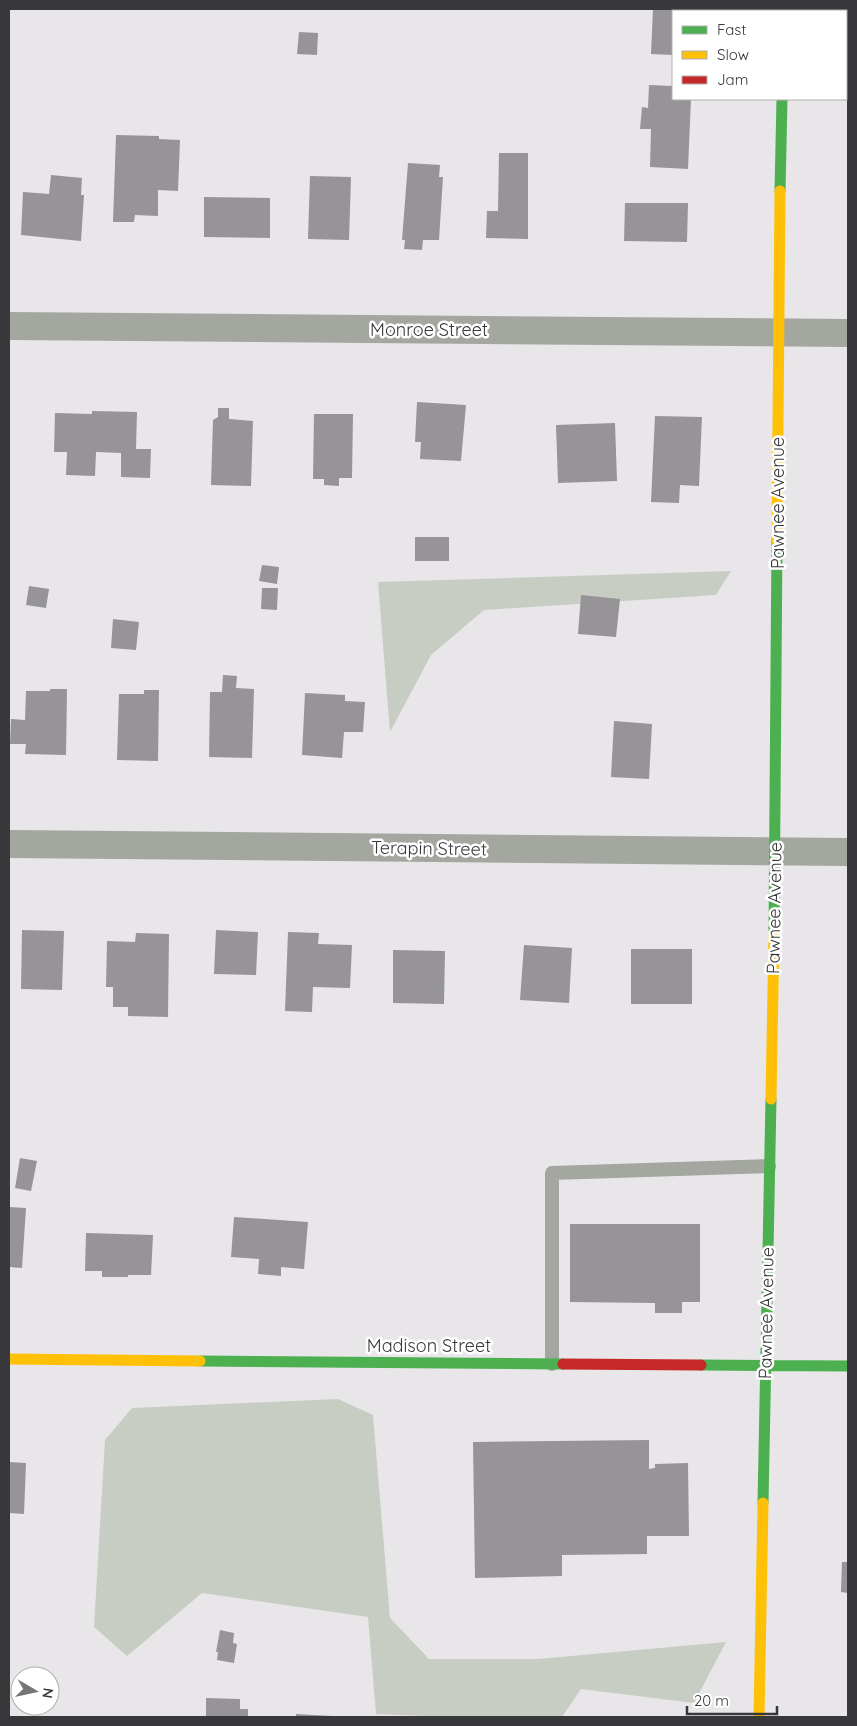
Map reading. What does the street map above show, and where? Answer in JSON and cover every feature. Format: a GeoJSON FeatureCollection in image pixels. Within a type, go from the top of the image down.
{"type":"FeatureCollection","features":[{"type":"Feature","properties":{"kind":"street","name":"Pawnee Avenue"},"geometry":{"type":"LineString","coordinates":[[759,1717],[776,851],[778,332],[782,100]]}},
{"type":"Feature","properties":{"kind":"street","name":"Monroe Street"},"geometry":{"type":"LineString","coordinates":[[9,326],[848,333]]}},
{"type":"Feature","properties":{"kind":"street","name":"Terapin Street"},"geometry":{"type":"LineString","coordinates":[[9,844],[848,852]]}},
{"type":"Feature","properties":{"kind":"street","name":"Madison Street"},"geometry":{"type":"LineString","coordinates":[[9,1359],[848,1366]]}},
{"type":"Feature","properties":{"kind":"lane"},"geometry":{"type":"LineString","coordinates":[[552,1364],[552,1173],[769,1166]]}},
{"type":"Feature","properties":{"kind":"shaded area"},"geometry":{"type":"Polygon","coordinates":[[[731,571],[716,595],[484,610],[431,655],[390,732],[378,582],[731,571]]]}},
{"type":"Feature","properties":{"kind":"shaded area"},"geometry":{"type":"Polygon","coordinates":[[[338,1399],[373,1415],[390,1618],[429,1659],[538,1659],[726,1642],[694,1703],[581,1689],[562,1717],[448,1717],[376,1714],[368,1617],[202,1593],[127,1656],[94,1627],[105,1440],[132,1408],[338,1399]]]}},
{"type":"Feature","properties":{"kind":"building"},"geometry":{"type":"Polygon","coordinates":[[[653,9],[691,9],[672,10],[672,55],[651,54],[653,9]]]}},
{"type":"Feature","properties":{"kind":"building"},"geometry":{"type":"Polygon","coordinates":[[[299,32],[318,33],[317,55],[297,54],[299,32]]]}},
{"type":"Feature","properties":{"kind":"building"},"geometry":{"type":"Polygon","coordinates":[[[649,85],[672,86],[672,100],[691,100],[688,169],[650,167],[651,129],[640,129],[642,107],[648,108],[649,85]]]}},
{"type":"Feature","properties":{"kind":"building"},"geometry":{"type":"Polygon","coordinates":[[[116,135],[159,136],[159,139],[180,140],[178,191],[158,190],[158,216],[135,215],[134,222],[113,222],[116,135]]]}},
{"type":"Feature","properties":{"kind":"building"},"geometry":{"type":"Polygon","coordinates":[[[499,153],[528,153],[528,239],[486,238],[487,211],[498,211],[499,153]]]}},
{"type":"Feature","properties":{"kind":"building"},"geometry":{"type":"Polygon","coordinates":[[[408,163],[440,165],[439,177],[443,177],[439,240],[423,240],[422,250],[404,249],[405,240],[402,240],[408,163]]]}},
{"type":"Feature","properties":{"kind":"building"},"geometry":{"type":"Polygon","coordinates":[[[51,175],[82,178],[81,195],[84,195],[81,241],[21,235],[23,192],[49,194],[51,175]]]}},
{"type":"Feature","properties":{"kind":"building"},"geometry":{"type":"Polygon","coordinates":[[[310,176],[351,177],[349,240],[308,239],[310,176]]]}},
{"type":"Feature","properties":{"kind":"building"},"geometry":{"type":"Polygon","coordinates":[[[204,197],[270,198],[270,238],[204,237],[204,197]]]}},
{"type":"Feature","properties":{"kind":"building"},"geometry":{"type":"Polygon","coordinates":[[[625,203],[688,203],[687,242],[624,241],[625,203]]]}},
{"type":"Feature","properties":{"kind":"building"},"geometry":{"type":"Polygon","coordinates":[[[417,402],[466,405],[461,461],[420,459],[421,442],[415,442],[417,402]]]}},
{"type":"Feature","properties":{"kind":"building"},"geometry":{"type":"Polygon","coordinates":[[[218,408],[229,408],[229,419],[253,421],[251,486],[211,485],[213,420],[218,417],[218,408]]]}},
{"type":"Feature","properties":{"kind":"building"},"geometry":{"type":"Polygon","coordinates":[[[92,411],[137,412],[136,449],[151,449],[150,478],[121,477],[121,453],[96,452],[95,476],[66,475],[67,452],[54,452],[55,413],[92,414],[92,411]]]}},
{"type":"Feature","properties":{"kind":"building"},"geometry":{"type":"Polygon","coordinates":[[[314,414],[353,414],[352,478],[339,478],[339,486],[324,485],[324,479],[313,479],[314,414]]]}},
{"type":"Feature","properties":{"kind":"building"},"geometry":{"type":"Polygon","coordinates":[[[655,416],[702,417],[699,486],[680,485],[679,503],[651,502],[655,416]]]}},
{"type":"Feature","properties":{"kind":"building"},"geometry":{"type":"Polygon","coordinates":[[[615,423],[617,481],[558,483],[556,425],[615,423]]]}},
{"type":"Feature","properties":{"kind":"building"},"geometry":{"type":"Polygon","coordinates":[[[415,537],[449,537],[449,561],[415,561],[415,537]]]}},
{"type":"Feature","properties":{"kind":"building"},"geometry":{"type":"Polygon","coordinates":[[[262,565],[279,567],[277,584],[259,581],[262,565]]]}},
{"type":"Feature","properties":{"kind":"building"},"geometry":{"type":"Polygon","coordinates":[[[29,586],[49,589],[46,608],[26,605],[29,586]]]}},
{"type":"Feature","properties":{"kind":"building"},"geometry":{"type":"Polygon","coordinates":[[[262,588],[278,588],[277,610],[261,609],[262,588]]]}},
{"type":"Feature","properties":{"kind":"building"},"geometry":{"type":"Polygon","coordinates":[[[581,595],[620,599],[616,637],[578,634],[581,595]]]}},
{"type":"Feature","properties":{"kind":"building"},"geometry":{"type":"Polygon","coordinates":[[[113,619],[139,622],[136,650],[111,648],[113,619]]]}},
{"type":"Feature","properties":{"kind":"building"},"geometry":{"type":"Polygon","coordinates":[[[223,675],[237,676],[236,688],[254,689],[252,758],[209,757],[210,692],[222,692],[223,675]]]}},
{"type":"Feature","properties":{"kind":"building"},"geometry":{"type":"Polygon","coordinates":[[[50,689],[67,689],[66,755],[25,754],[26,744],[10,744],[11,719],[25,720],[26,691],[50,691],[50,689]]]}},
{"type":"Feature","properties":{"kind":"building"},"geometry":{"type":"Polygon","coordinates":[[[144,690],[159,690],[158,761],[117,760],[119,694],[144,694],[144,690]]]}},
{"type":"Feature","properties":{"kind":"building"},"geometry":{"type":"Polygon","coordinates":[[[305,693],[345,695],[345,701],[365,702],[363,732],[344,732],[342,758],[302,755],[305,693]]]}},
{"type":"Feature","properties":{"kind":"building"},"geometry":{"type":"Polygon","coordinates":[[[614,721],[652,724],[649,779],[611,777],[614,721]]]}},
{"type":"Feature","properties":{"kind":"building"},"geometry":{"type":"Polygon","coordinates":[[[22,930],[64,931],[62,990],[21,989],[22,930]]]}},
{"type":"Feature","properties":{"kind":"building"},"geometry":{"type":"Polygon","coordinates":[[[216,930],[258,932],[256,975],[214,974],[216,930]]]}},
{"type":"Feature","properties":{"kind":"building"},"geometry":{"type":"Polygon","coordinates":[[[288,932],[319,933],[318,944],[352,945],[350,988],[313,987],[312,1012],[285,1011],[288,932]]]}},
{"type":"Feature","properties":{"kind":"building"},"geometry":{"type":"Polygon","coordinates":[[[136,933],[169,934],[168,1017],[128,1016],[128,1007],[113,1007],[113,987],[106,987],[107,941],[135,942],[136,933]]]}},
{"type":"Feature","properties":{"kind":"building"},"geometry":{"type":"Polygon","coordinates":[[[524,945],[572,948],[569,1003],[520,1000],[524,945]]]}},
{"type":"Feature","properties":{"kind":"building"},"geometry":{"type":"Polygon","coordinates":[[[631,949],[692,949],[692,1004],[631,1004],[631,949]]]}},
{"type":"Feature","properties":{"kind":"building"},"geometry":{"type":"Polygon","coordinates":[[[393,950],[445,951],[444,1004],[393,1003],[393,950]]]}},
{"type":"Feature","properties":{"kind":"building"},"geometry":{"type":"Polygon","coordinates":[[[20,1158],[37,1161],[31,1191],[15,1188],[20,1158]]]}},
{"type":"Feature","properties":{"kind":"building"},"geometry":{"type":"Polygon","coordinates":[[[9,1207],[26,1208],[22,1268],[9,1267],[9,1207]]]}},
{"type":"Feature","properties":{"kind":"building"},"geometry":{"type":"Polygon","coordinates":[[[234,1217],[308,1222],[304,1269],[281,1267],[281,1276],[258,1274],[259,1259],[231,1257],[234,1217]]]}},
{"type":"Feature","properties":{"kind":"building"},"geometry":{"type":"Polygon","coordinates":[[[570,1224],[700,1224],[700,1302],[682,1302],[682,1313],[655,1313],[655,1303],[570,1302],[570,1224]]]}},
{"type":"Feature","properties":{"kind":"building"},"geometry":{"type":"Polygon","coordinates":[[[86,1233],[153,1235],[151,1275],[102,1277],[102,1271],[85,1271],[86,1233]]]}},
{"type":"Feature","properties":{"kind":"building"},"geometry":{"type":"Polygon","coordinates":[[[649,1440],[649,1469],[655,1468],[655,1464],[688,1463],[689,1536],[647,1536],[647,1554],[562,1555],[562,1576],[475,1578],[473,1442],[649,1440]]]}},
{"type":"Feature","properties":{"kind":"building"},"geometry":{"type":"Polygon","coordinates":[[[9,1462],[26,1463],[24,1514],[9,1513],[9,1462]]]}},
{"type":"Feature","properties":{"kind":"building"},"geometry":{"type":"Polygon","coordinates":[[[842,1562],[848,1562],[848,1593],[841,1592],[842,1562]]]}},
{"type":"Feature","properties":{"kind":"building"},"geometry":{"type":"Polygon","coordinates":[[[220,1630],[234,1633],[233,1643],[237,1644],[234,1663],[217,1660],[218,1652],[216,1652],[220,1630]]]}},
{"type":"Feature","properties":{"kind":"building"},"geometry":{"type":"Polygon","coordinates":[[[206,1698],[240,1699],[240,1709],[248,1709],[248,1717],[206,1717],[206,1698]]]}},
{"type":"Feature","properties":{"kind":"building"},"geometry":{"type":"Polygon","coordinates":[[[296,1714],[332,1716],[332,1717],[296,1717],[296,1714]]]}},
{"type":"Feature","properties":{"kind":"traffic: fast"},"geometry":{"type":"LineString","coordinates":[[780,191],[782,100]]}},
{"type":"Feature","properties":{"kind":"traffic: fast"},"geometry":{"type":"LineString","coordinates":[[774,933],[777,541]]}},
{"type":"Feature","properties":{"kind":"traffic: fast"},"geometry":{"type":"LineString","coordinates":[[763,1503],[771,1099]]}},
{"type":"Feature","properties":{"kind":"traffic: fast"},"geometry":{"type":"LineString","coordinates":[[200,1361],[563,1364]]}},
{"type":"Feature","properties":{"kind":"traffic: fast"},"geometry":{"type":"LineString","coordinates":[[701,1365],[848,1366]]}},
{"type":"Feature","properties":{"kind":"traffic: slow"},"geometry":{"type":"LineString","coordinates":[[777,541],[780,191]]}},
{"type":"Feature","properties":{"kind":"traffic: slow"},"geometry":{"type":"LineString","coordinates":[[771,1099],[774,933]]}},
{"type":"Feature","properties":{"kind":"traffic: slow"},"geometry":{"type":"LineString","coordinates":[[9,1359],[200,1361]]}},
{"type":"Feature","properties":{"kind":"traffic: slow"},"geometry":{"type":"LineString","coordinates":[[759,1717],[763,1503]]}},
{"type":"Feature","properties":{"kind":"traffic: jam"},"geometry":{"type":"LineString","coordinates":[[563,1364],[701,1365]]}}]}
